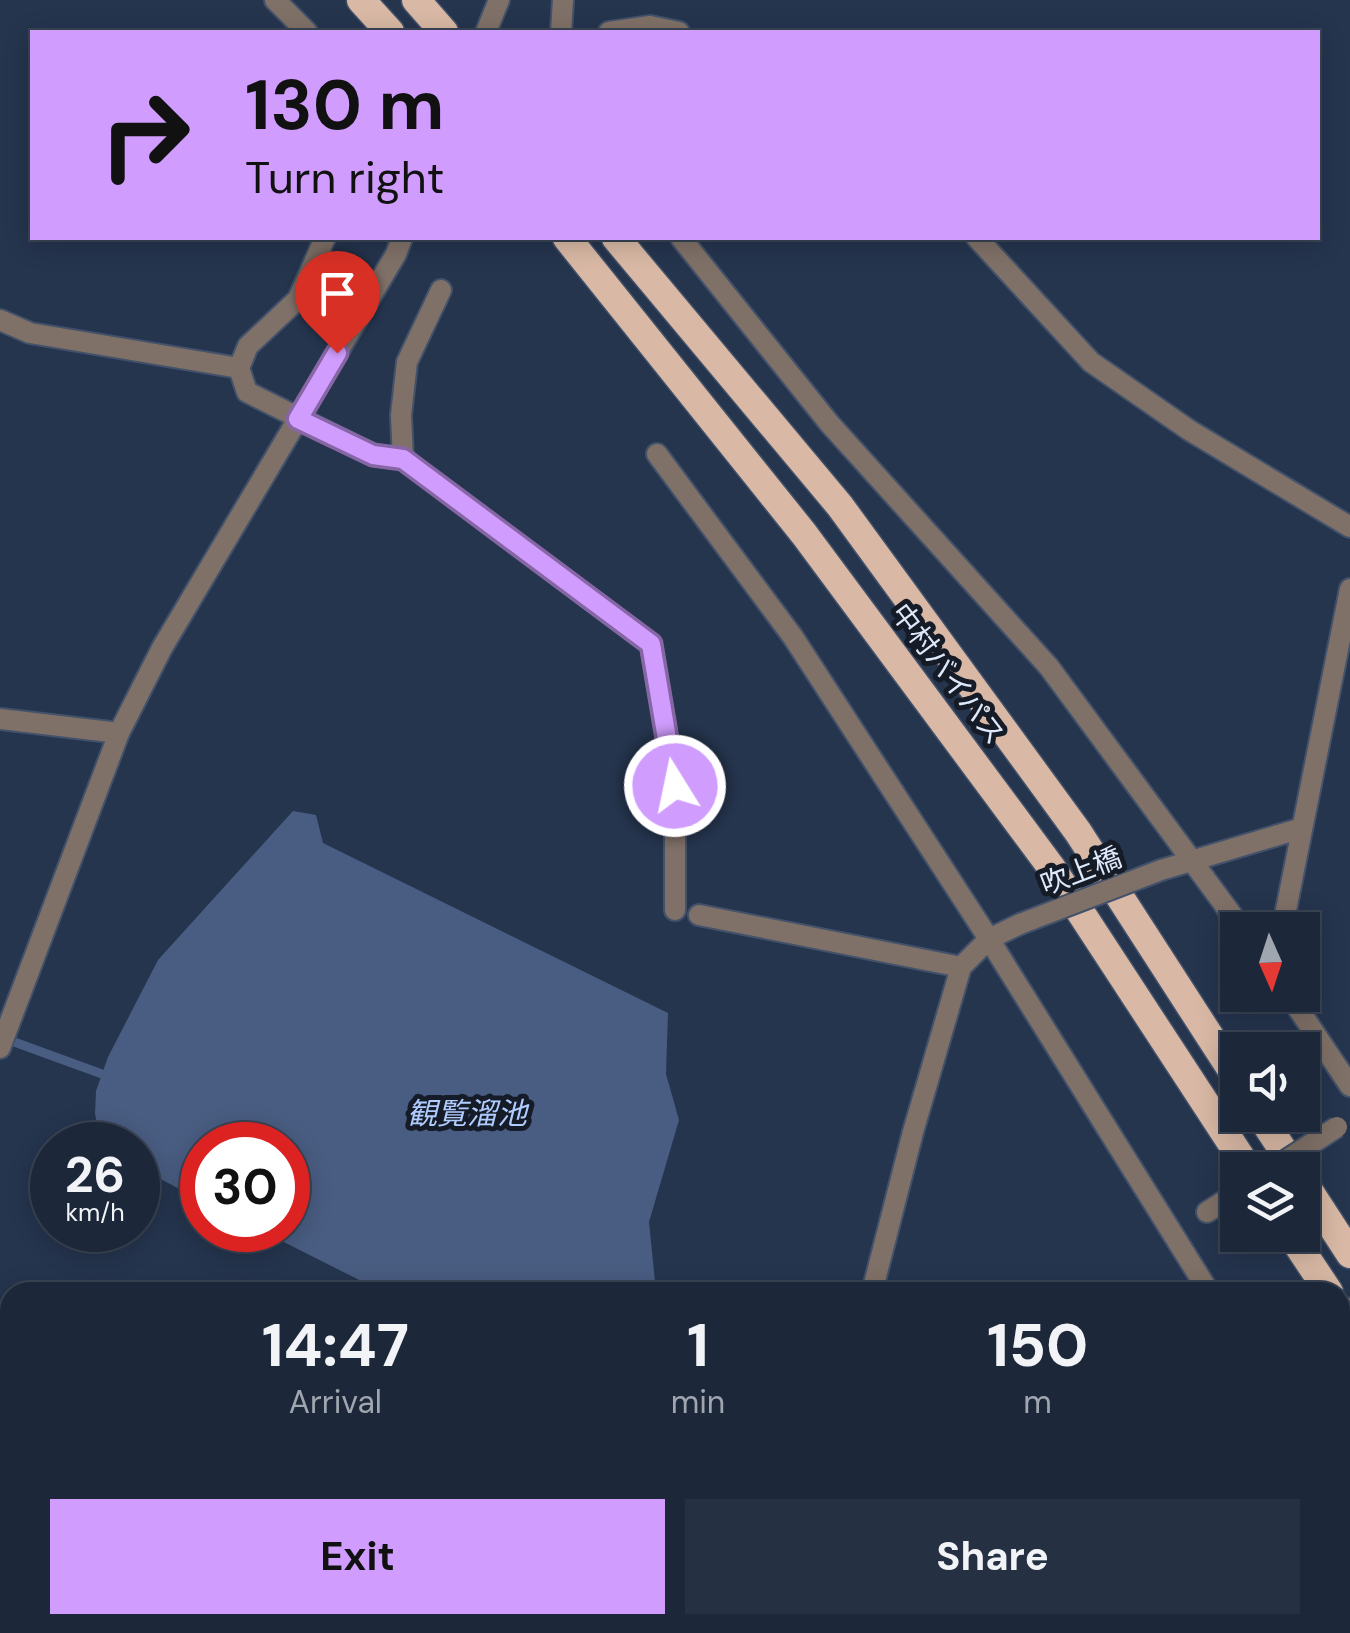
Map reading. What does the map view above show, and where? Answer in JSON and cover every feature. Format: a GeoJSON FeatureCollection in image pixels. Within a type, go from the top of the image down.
{"type":"FeatureCollection","features":[{"type":"Feature","properties":{"kind":"highway"},"geometry":{"type":"LineString","coordinates":[[361,0],[388,30]]}},
{"type":"Feature","properties":{"kind":"highway"},"geometry":{"type":"LineString","coordinates":[[416,0],[442,30]]}},
{"type":"Feature","properties":{"kind":"highway","name":"中村バイパス"},"geometry":{"type":"LineString","coordinates":[[569,240],[804,534],[1051,867],[1237,1152]]}},
{"type":"Feature","properties":{"kind":"highway","name":"中村バイパス"},"geometry":{"type":"LineString","coordinates":[[618,240],[840,506],[1078,832],[1220,1052]]}},
{"type":"Feature","properties":{"kind":"highway"},"geometry":{"type":"LineString","coordinates":[[1320,1208],[1350,1254]]}},
{"type":"Feature","properties":{"kind":"highway"},"geometry":{"type":"LineString","coordinates":[[1303,1252],[1323,1282]]}},
{"type":"Feature","properties":{"kind":"street"},"geometry":{"type":"LineString","coordinates":[[275,0],[305,30]]}},
{"type":"Feature","properties":{"kind":"street"},"geometry":{"type":"LineString","coordinates":[[487,30],[499,0]]}},
{"type":"Feature","properties":{"kind":"street"},"geometry":{"type":"LineString","coordinates":[[561,30],[563,0]]}},
{"type":"Feature","properties":{"kind":"street"},"geometry":{"type":"LineString","coordinates":[[623,30],[650,26],[669,30]]}},
{"type":"Feature","properties":{"kind":"street"},"geometry":{"type":"LineString","coordinates":[[324,240],[298,299],[248,346],[238,368],[247,392],[373,455],[403,459],[651,644],[675,786],[675,910]]}},
{"type":"Feature","properties":{"kind":"street"},"geometry":{"type":"LineString","coordinates":[[0,1047],[119,734],[162,648],[401,240]]}},
{"type":"Feature","properties":{"kind":"street"},"geometry":{"type":"LineString","coordinates":[[684,240],[830,423],[1049,667],[1229,912]]}},
{"type":"Feature","properties":{"kind":"street"},"geometry":{"type":"LineString","coordinates":[[979,240],[1091,362],[1189,430],[1350,527]]}},
{"type":"Feature","properties":{"kind":"street"},"geometry":{"type":"LineString","coordinates":[[403,459],[400,415],[407,362],[441,290]]}},
{"type":"Feature","properties":{"kind":"street"},"geometry":{"type":"LineString","coordinates":[[0,320],[30,333],[238,368]]}},
{"type":"Feature","properties":{"kind":"street"},"geometry":{"type":"LineString","coordinates":[[657,454],[794,636],[1203,1282]]}},
{"type":"Feature","properties":{"kind":"street"},"geometry":{"type":"LineString","coordinates":[[1286,912],[1350,589]]}},
{"type":"Feature","properties":{"kind":"street"},"geometry":{"type":"LineString","coordinates":[[0,719],[119,734]]}},
{"type":"Feature","properties":{"kind":"street","name":"吹上橋"},"geometry":{"type":"LineString","coordinates":[[961,967],[989,939],[1020,924],[1191,859],[1302,828]]}},
{"type":"Feature","properties":{"kind":"street"},"geometry":{"type":"LineString","coordinates":[[698,915],[961,967],[912,1132],[874,1282]]}},
{"type":"Feature","properties":{"kind":"street"},"geometry":{"type":"LineString","coordinates":[[1300,1012],[1350,1086]]}},
{"type":"Feature","properties":{"kind":"street"},"geometry":{"type":"LineString","coordinates":[[1298,1152],[1337,1126]]}},
{"type":"Feature","properties":{"kind":"street"},"geometry":{"type":"LineString","coordinates":[[1207,1212],[1220,1204]]}},
{"type":"Feature","properties":{"kind":"water","name":"観覧溜池"},"geometry":{"type":"Polygon","coordinates":[[[293,811],[316,815],[323,843],[668,1013],[666,1074],[679,1120],[649,1222],[655,1282],[363,1282],[304,1252],[310,1252],[310,1122],[180,1122],[180,1189],[160,1179],[160,1122],[97,1122],[96,1091],[108,1057],[158,960],[293,811]]]}},
{"type":"Feature","properties":{"kind":"waterway"},"geometry":{"type":"LineString","coordinates":[[6,1039],[102,1074]]}},
{"type":"Feature","properties":{"kind":"route"},"geometry":{"type":"LineString","coordinates":[[337,353],[298,419],[373,455],[403,459],[651,644],[675,786]]}}]}
